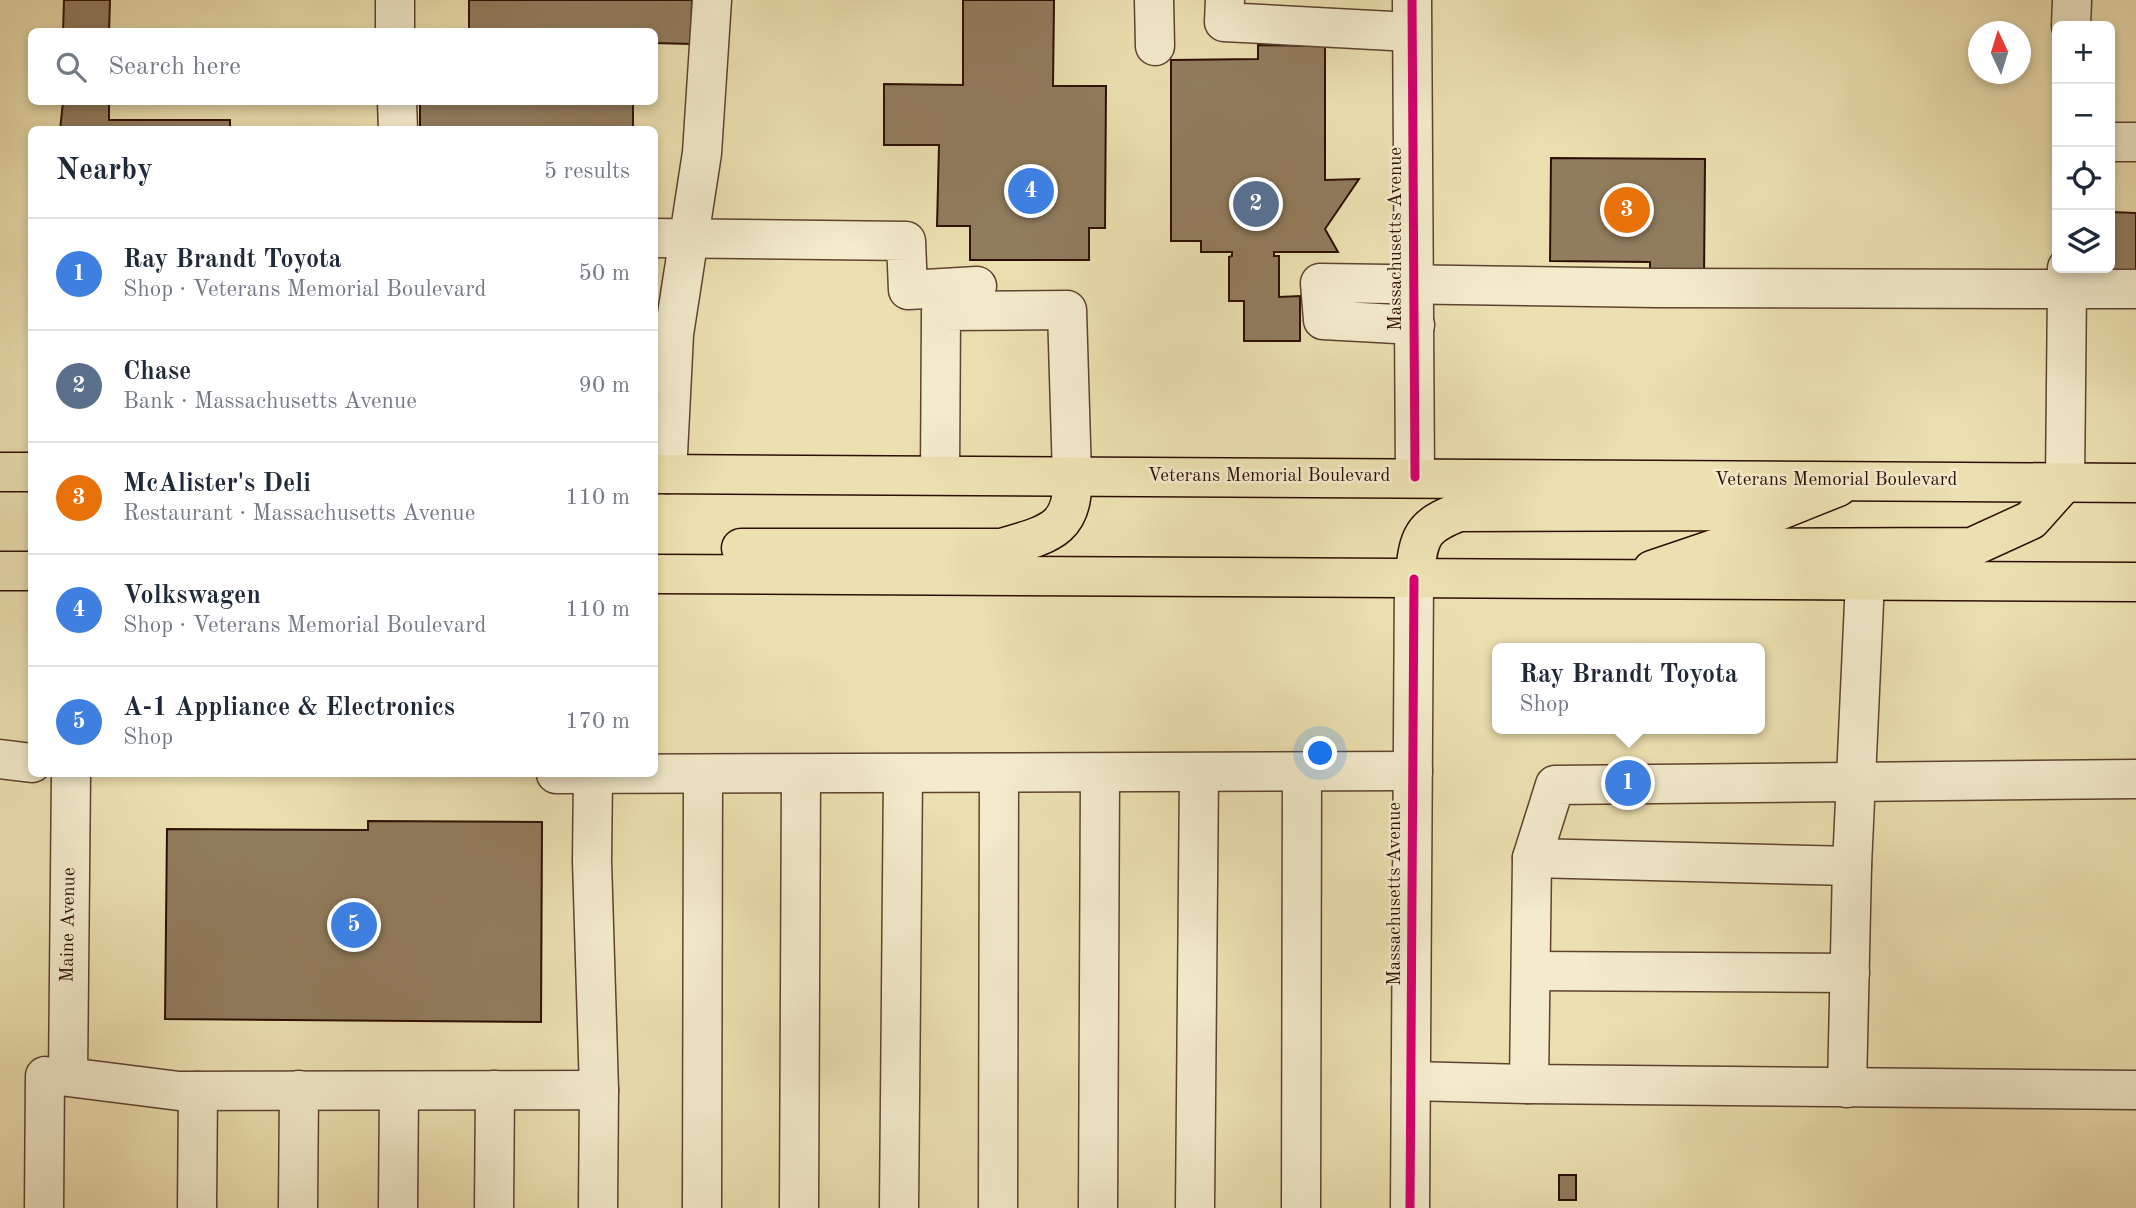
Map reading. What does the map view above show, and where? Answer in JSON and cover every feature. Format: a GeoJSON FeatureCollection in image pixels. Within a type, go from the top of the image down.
{"type":"FeatureCollection","features":[{"type":"Feature","properties":{"kind":"main road"},"geometry":{"type":"LineString","coordinates":[[0,472],[28,472]]}},
{"type":"Feature","properties":{"kind":"main road","name":"Veterans Memorial Boulevard"},"geometry":{"type":"LineString","coordinates":[[661,474],[2136,483]]}},
{"type":"Feature","properties":{"kind":"main road"},"geometry":{"type":"LineString","coordinates":[[658,549],[1002,548],[1040,537],[1065,520],[1073,500],[1072,476]]}},
{"type":"Feature","properties":{"kind":"main road"},"geometry":{"type":"LineString","coordinates":[[1414,579],[1419,539],[1435,520],[1459,512],[1778,512],[1856,480]]}},
{"type":"Feature","properties":{"kind":"main road"},"geometry":{"type":"LineString","coordinates":[[1623,580],[1717,548],[1972,547],[2031,520],[2065,482]]}},
{"type":"Feature","properties":{"kind":"main road"},"geometry":{"type":"LineString","coordinates":[[0,570],[28,571]]}},
{"type":"Feature","properties":{"kind":"main road"},"geometry":{"type":"LineString","coordinates":[[658,574],[2136,582]]}},
{"type":"Feature","properties":{"kind":"street"},"geometry":{"type":"LineString","coordinates":[[395,0],[395,28]]}},
{"type":"Feature","properties":{"kind":"street"},"geometry":{"type":"LineString","coordinates":[[661,474],[674,334],[673,237],[702,153],[712,0]]}},
{"type":"Feature","properties":{"kind":"street"},"geometry":{"type":"LineString","coordinates":[[1154,0],[1155,46]]}},
{"type":"Feature","properties":{"kind":"street"},"geometry":{"type":"LineString","coordinates":[[1225,0],[1224,22],[1339,14],[1411,16]]}},
{"type":"Feature","properties":{"kind":"street"},"geometry":{"type":"LineString","coordinates":[[2071,0],[2071,21]]}},
{"type":"Feature","properties":{"kind":"street","name":"Massachusetts Avenue"},"geometry":{"type":"LineString","coordinates":[[1411,16],[1415,477]]}},
{"type":"Feature","properties":{"kind":"street"},"geometry":{"type":"LineString","coordinates":[[397,105],[398,126]]}},
{"type":"Feature","properties":{"kind":"street"},"geometry":{"type":"LineString","coordinates":[[2115,142],[2136,142]]}},
{"type":"Feature","properties":{"kind":"street"},"geometry":{"type":"LineString","coordinates":[[673,237],[906,241],[908,290],[981,286],[984,311]]}},
{"type":"Feature","properties":{"kind":"street"},"geometry":{"type":"LineString","coordinates":[[2065,482],[2067,278]]}},
{"type":"Feature","properties":{"kind":"street"},"geometry":{"type":"LineString","coordinates":[[1415,326],[1323,320],[1320,283],[1415,285],[2067,278],[2136,289]]}},
{"type":"Feature","properties":{"kind":"street"},"geometry":{"type":"LineString","coordinates":[[940,475],[941,311],[1067,310],[1072,476]]}},
{"type":"Feature","properties":{"kind":"street","name":"Massachusetts Avenue"},"geometry":{"type":"LineString","coordinates":[[1410,1208],[1414,579]]}},
{"type":"Feature","properties":{"kind":"street"},"geometry":{"type":"LineString","coordinates":[[1847,1088],[1855,780],[1865,581]]}},
{"type":"Feature","properties":{"kind":"street"},"geometry":{"type":"LineString","coordinates":[[0,759],[28,762]]}},
{"type":"Feature","properties":{"kind":"street"},"geometry":{"type":"LineString","coordinates":[[658,774],[1199,774],[1413,771]]}},
{"type":"Feature","properties":{"kind":"street"},"geometry":{"type":"LineString","coordinates":[[1301,1208],[1302,773]]}},
{"type":"Feature","properties":{"kind":"street"},"geometry":{"type":"LineString","coordinates":[[702,1208],[703,774]]}},
{"type":"Feature","properties":{"kind":"street"},"geometry":{"type":"LineString","coordinates":[[799,1208],[801,774]]}},
{"type":"Feature","properties":{"kind":"street"},"geometry":{"type":"LineString","coordinates":[[900,1208],[903,774]]}},
{"type":"Feature","properties":{"kind":"street"},"geometry":{"type":"LineString","coordinates":[[998,1208],[999,774]]}},
{"type":"Feature","properties":{"kind":"street"},"geometry":{"type":"LineString","coordinates":[[1098,1208],[1100,774]]}},
{"type":"Feature","properties":{"kind":"street"},"geometry":{"type":"LineString","coordinates":[[1195,1208],[1199,774]]}},
{"type":"Feature","properties":{"kind":"street","name":"Maine Avenue"},"geometry":{"type":"LineString","coordinates":[[44,1208],[56,1077],[71,777]]}},
{"type":"Feature","properties":{"kind":"street"},"geometry":{"type":"LineString","coordinates":[[593,777],[592,860],[599,1090],[598,1208]]}},
{"type":"Feature","properties":{"kind":"street"},"geometry":{"type":"LineString","coordinates":[[1529,1084],[1532,858],[1555,785],[2136,779]]}},
{"type":"Feature","properties":{"kind":"street"},"geometry":{"type":"LineString","coordinates":[[1532,858],[1852,866]]}},
{"type":"Feature","properties":{"kind":"street"},"geometry":{"type":"LineString","coordinates":[[1531,971],[1850,973]]}},
{"type":"Feature","properties":{"kind":"street"},"geometry":{"type":"LineString","coordinates":[[56,1077],[198,1091],[599,1090]]}},
{"type":"Feature","properties":{"kind":"street"},"geometry":{"type":"LineString","coordinates":[[1411,1081],[2136,1090]]}},
{"type":"Feature","properties":{"kind":"street"},"geometry":{"type":"LineString","coordinates":[[298,1208],[299,1090]]}},
{"type":"Feature","properties":{"kind":"street"},"geometry":{"type":"LineString","coordinates":[[494,1208],[495,1090]]}},
{"type":"Feature","properties":{"kind":"street"},"geometry":{"type":"LineString","coordinates":[[197,1208],[198,1091]]}},
{"type":"Feature","properties":{"kind":"street"},"geometry":{"type":"LineString","coordinates":[[398,1208],[399,1091]]}},
{"type":"Feature","properties":{"kind":"building"},"geometry":{"type":"Polygon","coordinates":[[[64,0],[110,0],[109,28],[63,28],[64,0]]]}},
{"type":"Feature","properties":{"kind":"building"},"geometry":{"type":"Polygon","coordinates":[[[469,0],[692,0],[691,44],[658,43],[658,28],[469,28],[469,0]]]}},
{"type":"Feature","properties":{"kind":"building"},"geometry":{"type":"Polygon","coordinates":[[[963,0],[1054,0],[1053,86],[1106,86],[1105,228],[1089,228],[1089,260],[970,260],[970,226],[937,226],[939,145],[884,145],[884,84],[963,85],[963,0]]]}},
{"type":"Feature","properties":{"kind":"building"},"geometry":{"type":"Polygon","coordinates":[[[1258,45],[1325,46],[1325,180],[1359,179],[1325,229],[1338,252],[1274,252],[1274,256],[1279,256],[1279,297],[1300,296],[1300,341],[1244,341],[1244,301],[1229,301],[1229,257],[1232,252],[1201,252],[1201,241],[1171,241],[1171,60],[1258,59],[1258,45]]]}},
{"type":"Feature","properties":{"kind":"building"},"geometry":{"type":"Polygon","coordinates":[[[63,105],[109,105],[109,120],[230,120],[230,126],[60,126],[63,105]]]}},
{"type":"Feature","properties":{"kind":"building"},"geometry":{"type":"Polygon","coordinates":[[[420,105],[633,105],[633,126],[420,126],[420,105]]]}},
{"type":"Feature","properties":{"kind":"building"},"geometry":{"type":"Polygon","coordinates":[[[1551,158],[1705,159],[1704,283],[1650,282],[1650,262],[1550,261],[1551,158]]]}},
{"type":"Feature","properties":{"kind":"building"},"geometry":{"type":"Polygon","coordinates":[[[2115,212],[2136,213],[2136,281],[2113,273],[2115,273],[2115,212]]]}},
{"type":"Feature","properties":{"kind":"building"},"geometry":{"type":"Polygon","coordinates":[[[368,821],[542,822],[541,1022],[165,1019],[167,829],[368,830],[368,821]]]}},
{"type":"Feature","properties":{"kind":"building"},"geometry":{"type":"Polygon","coordinates":[[[1559,1175],[1576,1175],[1576,1200],[1559,1200],[1559,1175]]]}},
{"type":"Feature","properties":{"kind":"cycle path"},"geometry":{"type":"LineString","coordinates":[[1412,0],[1415,477]]}},
{"type":"Feature","properties":{"kind":"cycle path"},"geometry":{"type":"LineString","coordinates":[[1410,1208],[1414,579]]}},
{"type":"Feature","properties":{"kind":"place","name":"Volkswagen"},"geometry":{"type":"Point","coordinates":[1031,191]}},
{"type":"Feature","properties":{"kind":"place","name":"Chase"},"geometry":{"type":"Point","coordinates":[1256,204]}},
{"type":"Feature","properties":{"kind":"place","name":"McAlister's Deli"},"geometry":{"type":"Point","coordinates":[1627,210]}},
{"type":"Feature","properties":{"kind":"place","name":"Ray Brandt Toyota"},"geometry":{"type":"Point","coordinates":[1628,783]}},
{"type":"Feature","properties":{"kind":"place","name":"A-1 Appliance & Electronics"},"geometry":{"type":"Point","coordinates":[354,925]}}]}
